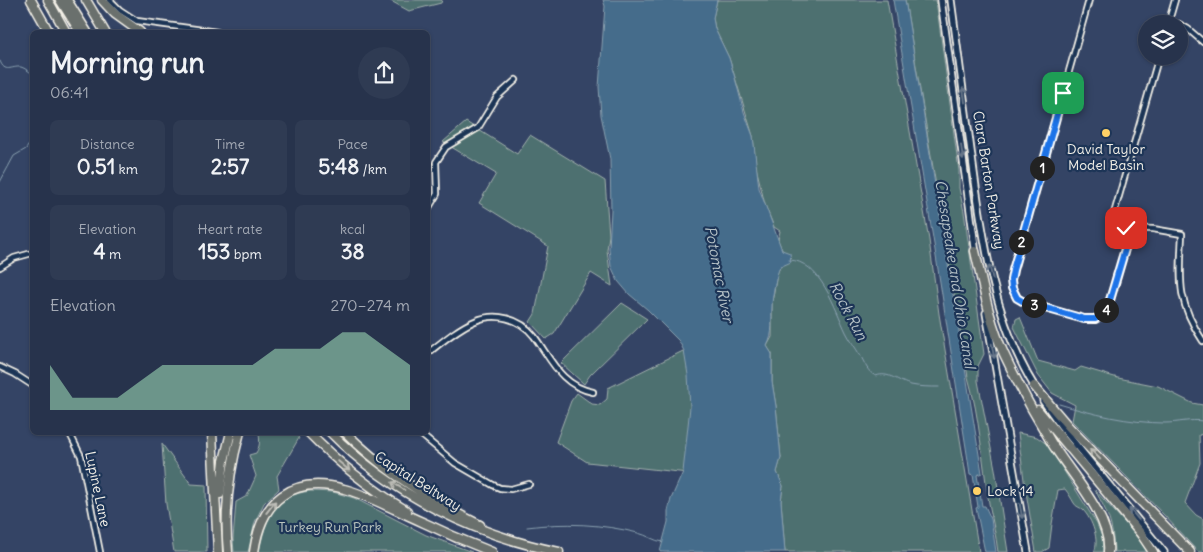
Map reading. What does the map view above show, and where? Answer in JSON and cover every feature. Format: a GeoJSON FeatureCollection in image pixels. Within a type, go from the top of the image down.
{"type":"FeatureCollection","features":[{"type":"Feature","properties":{"kind":"highway"},"geometry":{"type":"LineString","coordinates":[[30,0],[48,30]]}},
{"type":"Feature","properties":{"kind":"highway"},"geometry":{"type":"LineString","coordinates":[[48,0],[65,30]]}},
{"type":"Feature","properties":{"kind":"highway"},"geometry":{"type":"LineString","coordinates":[[54,0],[73,30]]}},
{"type":"Feature","properties":{"kind":"highway"},"geometry":{"type":"LineString","coordinates":[[60,0],[79,30]]}},
{"type":"Feature","properties":{"kind":"highway"},"geometry":{"type":"LineString","coordinates":[[67,0],[86,30]]}},
{"type":"Feature","properties":{"kind":"highway"},"geometry":{"type":"LineString","coordinates":[[86,0],[104,30]]}},
{"type":"Feature","properties":{"kind":"highway"},"geometry":{"type":"LineString","coordinates":[[102,0],[115,14],[137,30]]}},
{"type":"Feature","properties":{"kind":"highway"},"geometry":{"type":"LineString","coordinates":[[976,251],[995,334],[1016,377],[1056,449],[1098,510],[1106,528],[1108,552]]}},
{"type":"Feature","properties":{"kind":"highway"},"geometry":{"type":"LineString","coordinates":[[1016,377],[1045,420],[1141,534],[1153,552]]}},
{"type":"Feature","properties":{"kind":"highway"},"geometry":{"type":"LineString","coordinates":[[1034,386],[1069,427],[1190,552]]}},
{"type":"Feature","properties":{"kind":"highway"},"geometry":{"type":"LineString","coordinates":[[212,435],[218,552]]}},
{"type":"Feature","properties":{"kind":"highway"},"geometry":{"type":"LineString","coordinates":[[218,531],[221,483],[230,435]]}},
{"type":"Feature","properties":{"kind":"highway"},"geometry":{"type":"LineString","coordinates":[[228,552],[227,532],[230,483],[239,435]]}},
{"type":"Feature","properties":{"kind":"highway","name":"Capital Beltway"},"geometry":{"type":"LineString","coordinates":[[311,435],[343,466],[379,494],[420,519],[457,538],[492,552]]}},
{"type":"Feature","properties":{"kind":"highway","name":"Capital Beltway"},"geometry":{"type":"LineString","coordinates":[[333,435],[371,468],[427,505],[488,534],[559,552]]}},
{"type":"Feature","properties":{"kind":"highway"},"geometry":{"type":"LineString","coordinates":[[348,435],[378,463],[432,499],[490,530],[521,543]]}},
{"type":"Feature","properties":{"kind":"highway"},"geometry":{"type":"LineString","coordinates":[[254,552],[263,518],[272,503],[295,488],[312,485],[346,489],[457,538]]}},
{"type":"Feature","properties":{"kind":"main road","name":"Clara Barton Parkway"},"geometry":{"type":"LineString","coordinates":[[941,0],[976,251],[1028,552]]}},
{"type":"Feature","properties":{"kind":"main road","name":"Clara Barton Parkway"},"geometry":{"type":"LineString","coordinates":[[951,0],[985,248],[1018,356],[1034,386],[1060,426],[1164,552]]}},
{"type":"Feature","properties":{"kind":"street"},"geometry":{"type":"LineString","coordinates":[[110,0],[120,10],[137,21],[202,30]]}},
{"type":"Feature","properties":{"kind":"street"},"geometry":{"type":"LineString","coordinates":[[1089,0],[1013,270],[1011,280],[1014,294],[1024,302],[1084,319],[1095,319],[1101,316],[1110,300],[1125,249],[1126,228]]}},
{"type":"Feature","properties":{"kind":"street"},"geometry":{"type":"LineString","coordinates":[[1171,15],[1175,0]]}},
{"type":"Feature","properties":{"kind":"street"},"geometry":{"type":"LineString","coordinates":[[1188,29],[1203,42]]}},
{"type":"Feature","properties":{"kind":"street"},"geometry":{"type":"LineString","coordinates":[[1156,65],[1113,217],[1126,228],[1182,234],[1180,276],[1183,301],[1203,341]]}},
{"type":"Feature","properties":{"kind":"street"},"geometry":{"type":"LineString","coordinates":[[430,206],[437,194],[436,162],[446,146],[478,128],[497,97],[516,80]]}},
{"type":"Feature","properties":{"kind":"street"},"geometry":{"type":"LineString","coordinates":[[0,266],[14,258],[30,254]]}},
{"type":"Feature","properties":{"kind":"street"},"geometry":{"type":"LineString","coordinates":[[430,353],[473,321],[488,317],[503,317],[517,322],[528,330],[555,368],[571,384],[585,391],[593,392]]}},
{"type":"Feature","properties":{"kind":"street"},"geometry":{"type":"LineString","coordinates":[[0,367],[16,374],[30,384]]}},
{"type":"Feature","properties":{"kind":"street","name":"Lupine Lane"},"geometry":{"type":"LineString","coordinates":[[71,435],[82,456],[100,552]]}},
{"type":"Feature","properties":{"kind":"street"},"geometry":{"type":"LineString","coordinates":[[422,435],[455,463],[493,485],[512,490],[529,484]]}},
{"type":"Feature","properties":{"kind":"green space"},"geometry":{"type":"Polygon","coordinates":[[[389,0],[442,0],[441,3],[409,11],[389,0]]]}},
{"type":"Feature","properties":{"kind":"green space"},"geometry":{"type":"Polygon","coordinates":[[[717,0],[887,0],[929,240],[939,314],[979,552],[785,552],[781,501],[783,486],[777,472],[781,458],[772,382],[772,354],[767,346],[772,337],[772,303],[782,250],[778,240],[780,231],[774,227],[765,205],[756,167],[753,136],[729,58],[715,29],[713,18],[717,0]]]}},
{"type":"Feature","properties":{"kind":"green space"},"geometry":{"type":"Polygon","coordinates":[[[905,0],[936,0],[959,171],[959,188],[984,354],[978,366],[978,381],[995,469],[1008,552],[998,552],[978,424],[968,377],[905,0]]]}},
{"type":"Feature","properties":{"kind":"green space"},"geometry":{"type":"Polygon","coordinates":[[[466,122],[517,154],[530,135],[605,181],[609,235],[607,250],[612,286],[591,273],[554,334],[546,339],[530,322],[535,314],[548,246],[479,203],[496,174],[443,142],[466,122]]]}},
{"type":"Feature","properties":{"kind":"green space"},"geometry":{"type":"Polygon","coordinates":[[[622,303],[647,319],[590,375],[584,384],[561,363],[622,303]]]}},
{"type":"Feature","properties":{"kind":"green space"},"geometry":{"type":"Polygon","coordinates":[[[1020,317],[1038,361],[1075,371],[1081,367],[1118,378],[1158,386],[1192,403],[1203,405],[1203,434],[1199,435],[1200,463],[1185,503],[1196,515],[1203,519],[1203,552],[1198,552],[1072,421],[1075,405],[1052,393],[1038,375],[1014,327],[1016,319],[1020,317]]]}},
{"type":"Feature","properties":{"kind":"green space"},"geometry":{"type":"Polygon","coordinates":[[[683,351],[690,365],[695,394],[688,473],[587,462],[556,442],[571,401],[577,393],[592,404],[600,405],[607,399],[608,388],[683,351]]]}},
{"type":"Feature","properties":{"kind":"green space"},"geometry":{"type":"Polygon","coordinates":[[[1018,433],[1037,437],[1048,445],[1097,524],[1102,537],[1103,552],[1094,552],[1096,536],[1092,524],[1065,489],[1058,490],[1049,548],[1042,552],[1036,552],[1018,433]]]}},
{"type":"Feature","properties":{"kind":"green space"},"geometry":{"type":"Polygon","coordinates":[[[259,435],[296,435],[299,438],[277,476],[279,489],[264,503],[255,522],[248,552],[234,552],[233,539],[236,502],[247,496],[256,476],[249,455],[256,453],[259,435]]]}},
{"type":"Feature","properties":{"kind":"green space"},"geometry":{"type":"Polygon","coordinates":[[[162,444],[191,484],[206,485],[207,552],[174,552],[166,504],[162,444]]]}},
{"type":"Feature","properties":{"kind":"green space"},"geometry":{"type":"Polygon","coordinates":[[[1095,490],[1149,552],[1114,552],[1109,519],[1095,490]]]}},
{"type":"Feature","properties":{"kind":"green space","name":"Turkey Run Park"},"geometry":{"type":"Polygon","coordinates":[[[311,491],[333,492],[354,498],[426,535],[472,552],[259,552],[265,529],[273,511],[288,498],[298,493],[311,491]]]}},
{"type":"Feature","properties":{"kind":"water","name":"Potomac River"},"geometry":{"type":"Polygon","coordinates":[[[603,0],[717,0],[713,18],[715,29],[729,58],[744,112],[753,136],[759,188],[782,250],[790,253],[791,262],[780,267],[773,292],[771,332],[767,346],[772,354],[772,382],[781,458],[777,472],[783,486],[781,501],[785,552],[660,552],[668,522],[671,499],[683,472],[690,407],[688,375],[684,351],[679,341],[629,294],[618,281],[611,266],[609,249],[611,210],[610,159],[601,115],[599,87],[605,6],[603,0]]]}},
{"type":"Feature","properties":{"kind":"water","name":"Chesapeake and Ohio Canal"},"geometry":{"type":"Polygon","coordinates":[[[893,0],[905,0],[982,473],[977,475],[982,506],[985,506],[991,519],[996,552],[985,552],[976,508],[978,507],[973,475],[970,474],[893,0]]]}},
{"type":"Feature","properties":{"kind":"waterway"},"geometry":{"type":"LineString","coordinates":[[0,61],[6,68],[21,67],[30,72]]}},
{"type":"Feature","properties":{"kind":"waterway"},"geometry":{"type":"LineString","coordinates":[[0,182],[14,156],[26,149],[30,143]]}},
{"type":"Feature","properties":{"kind":"waterway","name":"Rock Run"},"geometry":{"type":"LineString","coordinates":[[789,260],[800,262],[818,277],[825,287],[848,335],[870,372],[876,376],[889,376],[911,385],[939,387]]}},
{"type":"Feature","properties":{"kind":"waterway","name":"Rock Run"},"geometry":{"type":"LineString","coordinates":[[1059,404],[1124,420],[1165,423],[1193,420],[1203,421]]}},
{"type":"Feature","properties":{"kind":"waterway"},"geometry":{"type":"LineString","coordinates":[[527,527],[569,524],[597,526],[638,533],[663,542]]}},
{"type":"Feature","properties":{"kind":"place","name":"David Taylor Model Basin"},"geometry":{"type":"Point","coordinates":[1106,133]}},
{"type":"Feature","properties":{"kind":"place","name":"Lock 14"},"geometry":{"type":"Point","coordinates":[977,491]}},
{"type":"Feature","properties":{"kind":"route"},"geometry":{"type":"LineString","coordinates":[[1063,93],[1013,270],[1011,280],[1014,294],[1024,302],[1084,319],[1095,319],[1101,316],[1109,305],[1125,249],[1126,228]]}}]}
